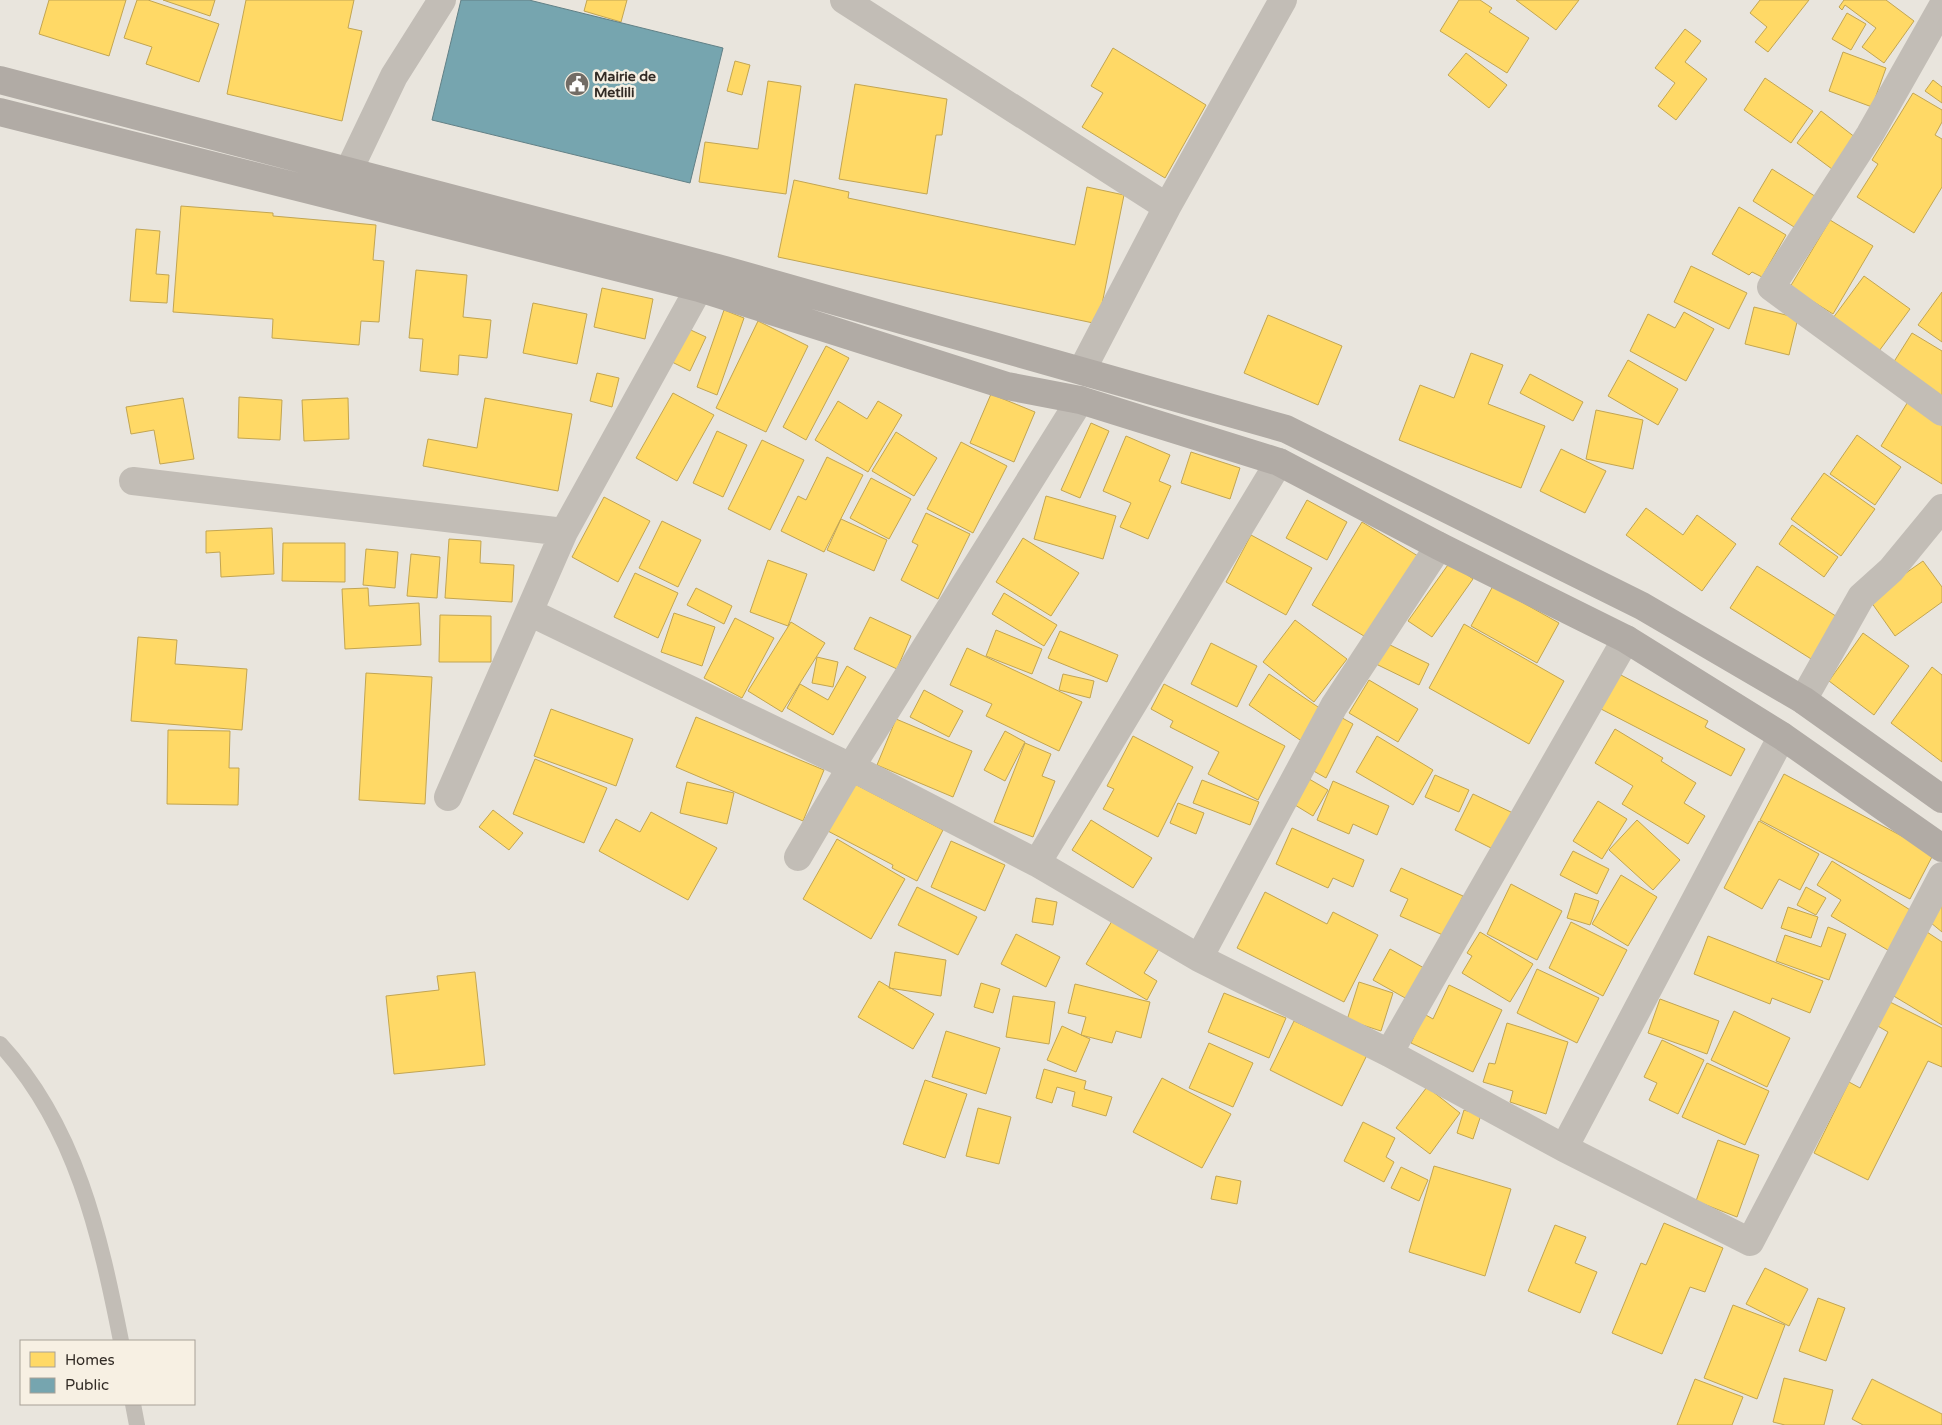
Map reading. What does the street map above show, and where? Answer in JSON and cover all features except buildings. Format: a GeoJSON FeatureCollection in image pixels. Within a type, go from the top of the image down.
{"type":"FeatureCollection","features":[{"type":"Feature","properties":{"kind":"main road"},"geometry":{"type":"LineString","coordinates":[[0,80],[342,185],[699,288],[1007,386],[1080,400],[1279,462],[1440,546],[1626,639],[1782,736],[1942,848]]}},
{"type":"Feature","properties":{"kind":"main road"},"geometry":{"type":"LineString","coordinates":[[0,112],[725,270],[1286,429],[1642,606],[1803,700],[1942,799]]}},
{"type":"Feature","properties":{"kind":"street"},"geometry":{"type":"LineString","coordinates":[[342,185],[394,76],[442,0]]}},
{"type":"Feature","properties":{"kind":"street"},"geometry":{"type":"LineString","coordinates":[[844,0],[1167,207]]}},
{"type":"Feature","properties":{"kind":"street"},"geometry":{"type":"LineString","coordinates":[[1082,370],[1167,207],[1284,0]]}},
{"type":"Feature","properties":{"kind":"street"},"geometry":{"type":"LineString","coordinates":[[1942,7],[1870,134],[1771,287],[1942,412]]}},
{"type":"Feature","properties":{"kind":"street"},"geometry":{"type":"LineString","coordinates":[[448,797],[564,532],[699,288]]}},
{"type":"Feature","properties":{"kind":"street"},"geometry":{"type":"LineString","coordinates":[[798,857],[851,767],[1080,400]]}},
{"type":"Feature","properties":{"kind":"street"},"geometry":{"type":"LineString","coordinates":[[1037,863],[1279,462]]}},
{"type":"Feature","properties":{"kind":"street"},"geometry":{"type":"LineString","coordinates":[[133,480],[564,532]]}},
{"type":"Feature","properties":{"kind":"street"},"geometry":{"type":"LineString","coordinates":[[1803,700],[1861,597],[1891,570],[1942,508]]}},
{"type":"Feature","properties":{"kind":"street"},"geometry":{"type":"LineString","coordinates":[[1199,958],[1334,706],[1440,546]]}},
{"type":"Feature","properties":{"kind":"street"},"geometry":{"type":"LineString","coordinates":[[529,612],[851,767],[1037,863],[1199,958],[1389,1053],[1564,1148],[1750,1242],[1942,876]]}},
{"type":"Feature","properties":{"kind":"street"},"geometry":{"type":"LineString","coordinates":[[1389,1053],[1626,639]]}},
{"type":"Feature","properties":{"kind":"street"},"geometry":{"type":"LineString","coordinates":[[1564,1148],[1782,736]]}},
{"type":"Feature","properties":{"kind":"lane"},"geometry":{"type":"LineString","coordinates":[[0,1044],[23,1068],[72,1155],[104,1256],[121,1340]]}},
{"type":"Feature","properties":{"kind":"lane"},"geometry":{"type":"LineString","coordinates":[[133,1405],[137,1425]]}},
{"type":"Feature","properties":{"kind":"place","name":"Mairie de Metlili"},"geometry":{"type":"Point","coordinates":[577,84]}}]}
